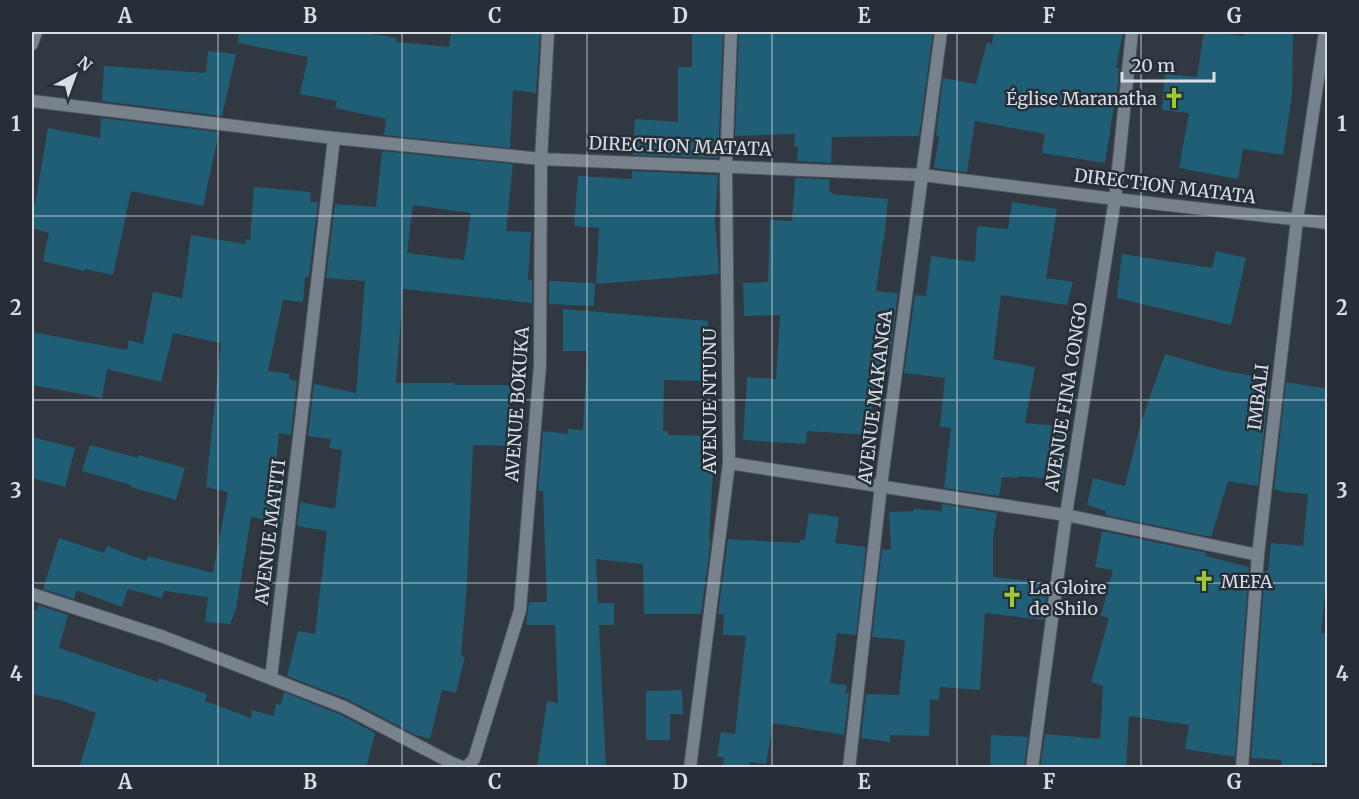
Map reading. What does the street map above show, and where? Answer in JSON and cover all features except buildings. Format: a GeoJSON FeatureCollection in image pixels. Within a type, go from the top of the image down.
{"type":"FeatureCollection","features":[{"type":"Feature","properties":{"kind":"street"},"geometry":{"type":"LineString","coordinates":[[32,44],[36,32]]}},
{"type":"Feature","properties":{"kind":"street","name":"AVENUE BOKUKA"},"geometry":{"type":"LineString","coordinates":[[271,678],[344,707],[452,763],[466,768],[474,759],[520,610],[540,365],[541,159],[548,32]]}},
{"type":"Feature","properties":{"kind":"street","name":"AVENUE NTUNU"},"geometry":{"type":"LineString","coordinates":[[690,768],[729,463],[726,166],[731,32]]}},
{"type":"Feature","properties":{"kind":"street","name":"AVENUE MAKANGA"},"geometry":{"type":"LineString","coordinates":[[849,768],[881,486],[941,32]]}},
{"type":"Feature","properties":{"kind":"street","name":"AVENUE FINA CONGO"},"geometry":{"type":"LineString","coordinates":[[1032,768],[1066,515],[1115,199],[1132,32]]}},
{"type":"Feature","properties":{"kind":"street","name":"IMBALI"},"geometry":{"type":"LineString","coordinates":[[1242,768],[1258,555],[1297,220],[1325,32]]}},
{"type":"Feature","properties":{"kind":"street","name":"DIRECTION MATATA"},"geometry":{"type":"LineString","coordinates":[[32,101],[334,138],[541,159],[922,175],[1328,223]]}},
{"type":"Feature","properties":{"kind":"street","name":"AVENUE MATITI"},"geometry":{"type":"LineString","coordinates":[[271,678],[334,138]]}},
{"type":"Feature","properties":{"kind":"street"},"geometry":{"type":"LineString","coordinates":[[729,463],[1066,515],[1258,555]]}},
{"type":"Feature","properties":{"kind":"street"},"geometry":{"type":"LineString","coordinates":[[32,594],[164,638],[271,678]]}},
{"type":"Feature","properties":{"kind":"place","name":"Église Maranatha"},"geometry":{"type":"Point","coordinates":[1174,98]}},
{"type":"Feature","properties":{"kind":"place","name":"MEFA"},"geometry":{"type":"Point","coordinates":[1204,581]}},
{"type":"Feature","properties":{"kind":"place","name":"La Gloire de Shilo"},"geometry":{"type":"Point","coordinates":[1012,597]}}]}
